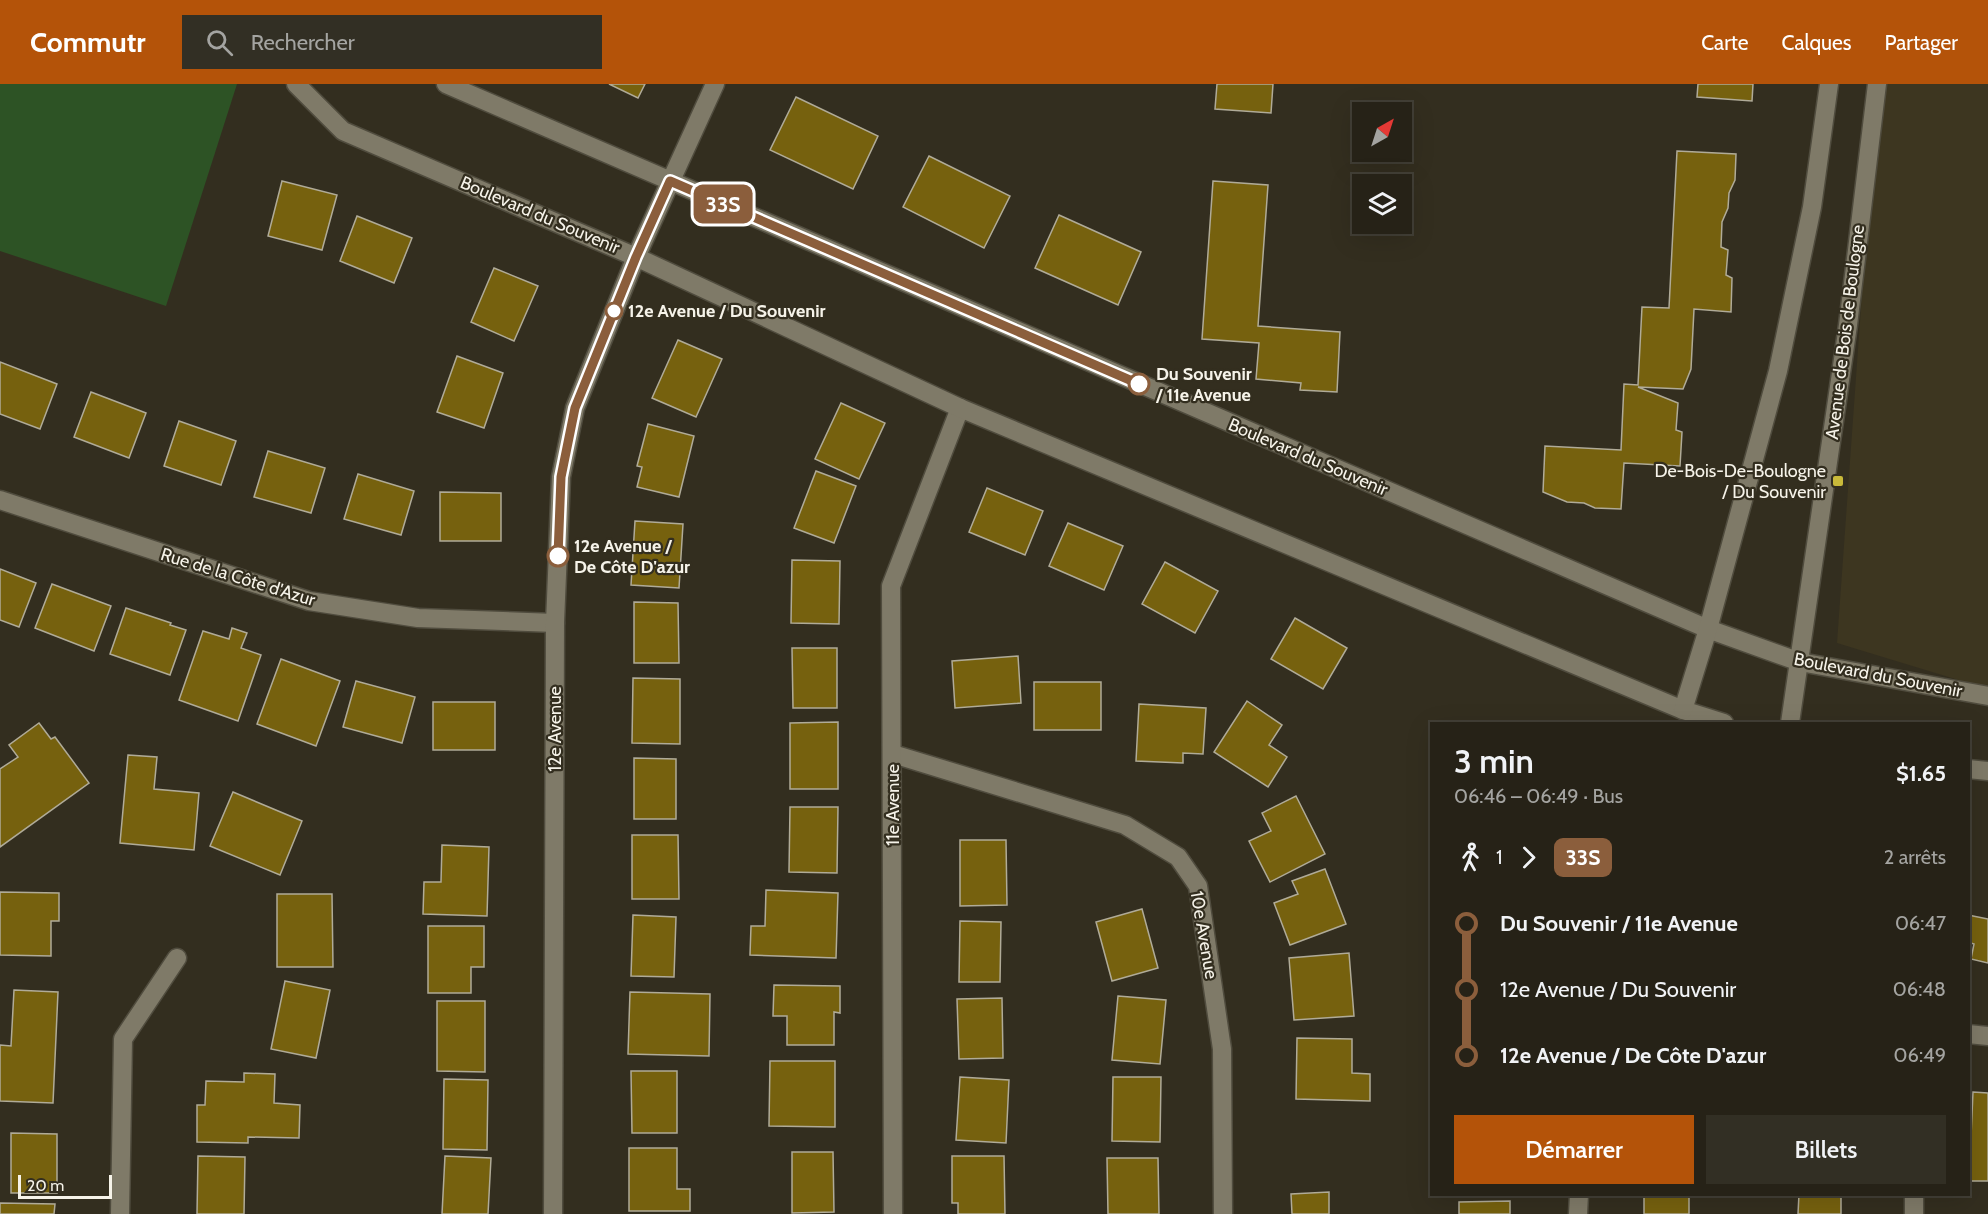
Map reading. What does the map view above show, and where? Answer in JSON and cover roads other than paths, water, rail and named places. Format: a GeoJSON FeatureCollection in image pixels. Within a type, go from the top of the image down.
{"type":"FeatureCollection","features":[{"type":"Feature","properties":{"kind":"street","name":"Boulevard du Souvenir"},"geometry":{"type":"LineString","coordinates":[[296,84],[343,131],[636,257],[960,408],[1683,710],[1721,722]]}},
{"type":"Feature","properties":{"kind":"street","name":"Boulevard du Souvenir"},"geometry":{"type":"LineString","coordinates":[[446,84],[1708,630],[1800,662],[1988,696]]}},
{"type":"Feature","properties":{"kind":"street","name":"12e Avenue"},"geometry":{"type":"LineString","coordinates":[[553,1214],[555,623],[561,477],[575,408],[636,257],[715,84]]}},
{"type":"Feature","properties":{"kind":"street"},"geometry":{"type":"LineString","coordinates":[[1683,710],[1708,630],[1778,371],[1812,207],[1829,84]]}},
{"type":"Feature","properties":{"kind":"street","name":"Avenue de Bois de Boulogne"},"geometry":{"type":"LineString","coordinates":[[1790,722],[1848,325],[1876,84]]}},
{"type":"Feature","properties":{"kind":"street","name":"11e Avenue"},"geometry":{"type":"LineString","coordinates":[[893,1214],[891,586],[960,408]]}},
{"type":"Feature","properties":{"kind":"street","name":"Rue de la Côte d'Azur"},"geometry":{"type":"LineString","coordinates":[[0,500],[309,601],[418,618],[555,623]]}},
{"type":"Feature","properties":{"kind":"street","name":"10e Avenue"},"geometry":{"type":"LineString","coordinates":[[893,754],[1125,825],[1178,857],[1198,886],[1222,1049],[1223,1214]]}},
{"type":"Feature","properties":{"kind":"street"},"geometry":{"type":"LineString","coordinates":[[1970,769],[1988,771]]}},
{"type":"Feature","properties":{"kind":"street"},"geometry":{"type":"LineString","coordinates":[[120,1214],[123,1038],[177,958]]}},
{"type":"Feature","properties":{"kind":"street"},"geometry":{"type":"LineString","coordinates":[[1970,1034],[1988,1036]]}},
{"type":"Feature","properties":{"kind":"street"},"geometry":{"type":"LineString","coordinates":[[1578,1214],[1579,1196]]}},
{"type":"Feature","properties":{"kind":"street"},"geometry":{"type":"LineString","coordinates":[[1914,1196],[1914,1214]]}},
{"type":"Feature","properties":{"kind":"place","name":"12e Avenue / Du Souvenir"},"geometry":{"type":"Point","coordinates":[614,311]}},
{"type":"Feature","properties":{"kind":"place","name":"Du Souvenir / 11e Avenue"},"geometry":{"type":"Point","coordinates":[1139,384]}},
{"type":"Feature","properties":{"kind":"place","name":"De-Bois-De-Boulogne / Du Souvenir"},"geometry":{"type":"Point","coordinates":[1838,481]}},
{"type":"Feature","properties":{"kind":"place","name":"12e Avenue / De Côte D'azur"},"geometry":{"type":"Point","coordinates":[558,556]}}]}
